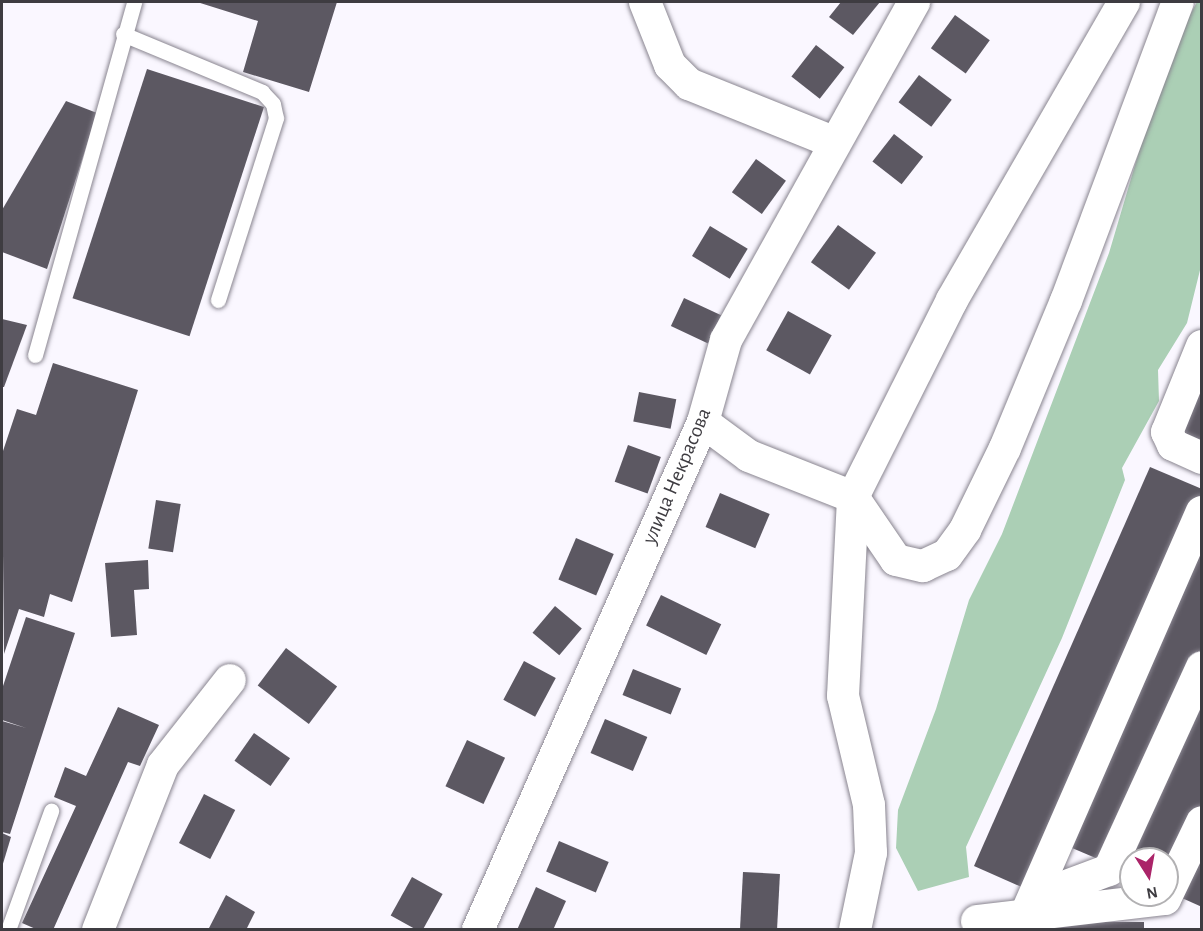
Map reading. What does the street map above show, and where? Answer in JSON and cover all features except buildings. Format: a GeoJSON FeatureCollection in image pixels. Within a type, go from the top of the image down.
{"type":"FeatureCollection","features":[{"type":"Feature","properties":{"kind":"street"},"geometry":{"type":"LineString","coordinates":[[645,2],[670,65],[689,84],[833,142]]}},
{"type":"Feature","properties":{"kind":"street","name":"улица Некрасова"},"geometry":{"type":"LineString","coordinates":[[478,930],[703,422],[726,340],[833,142],[914,2]]}},
{"type":"Feature","properties":{"kind":"street"},"geometry":{"type":"LineString","coordinates":[[855,930],[871,854],[869,806],[843,696],[853,498],[952,300],[1124,2]]}},
{"type":"Feature","properties":{"kind":"street"},"geometry":{"type":"LineString","coordinates":[[703,422],[749,456],[853,498],[896,560],[923,566],[947,555],[965,530],[1066,301],[1178,2]]}},
{"type":"Feature","properties":{"kind":"street"},"geometry":{"type":"LineString","coordinates":[[1202,346],[1167,432],[1173,446],[1202,458]]}},
{"type":"Feature","properties":{"kind":"street"},"geometry":{"type":"LineString","coordinates":[[1022,923],[1202,512]]}},
{"type":"Feature","properties":{"kind":"street"},"geometry":{"type":"LineString","coordinates":[[1022,923],[1053,891],[1109,870],[1202,667]]}},
{"type":"Feature","properties":{"kind":"street"},"geometry":{"type":"LineString","coordinates":[[98,930],[163,765],[230,680]]}},
{"type":"Feature","properties":{"kind":"street"},"geometry":{"type":"LineString","coordinates":[[977,921],[1022,923],[1165,899],[1202,822]]}},
{"type":"Feature","properties":{"kind":"lane"},"geometry":{"type":"LineString","coordinates":[[35,356],[123,34],[134,2]]}},
{"type":"Feature","properties":{"kind":"lane"},"geometry":{"type":"LineString","coordinates":[[123,34],[262,92],[273,104],[276,118],[218,300]]}},
{"type":"Feature","properties":{"kind":"lane"},"geometry":{"type":"LineString","coordinates":[[8,930],[51,812]]}},
{"type":"Feature","properties":{"kind":"green space"},"geometry":{"type":"Polygon","coordinates":[[[1197,2],[1201,2],[1201,266],[1187,323],[1158,370],[1159,401],[1122,468],[1125,480],[1062,638],[966,847],[969,877],[918,891],[896,848],[898,810],[936,709],[969,600],[1002,534],[1109,253],[1167,57],[1197,2]]]}}]}
